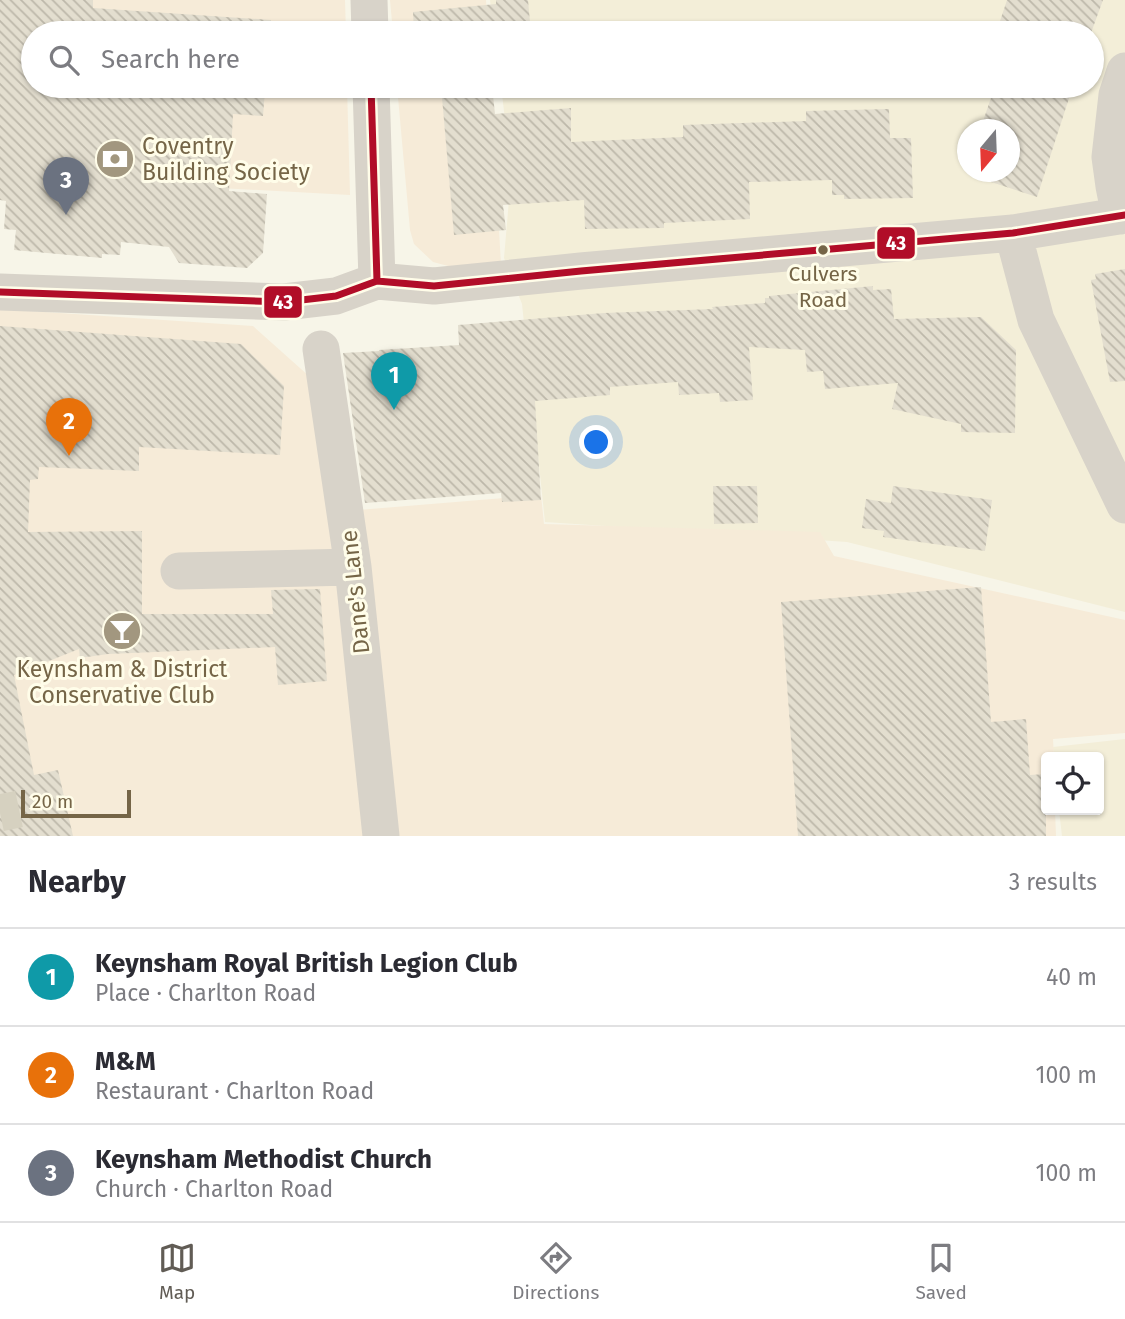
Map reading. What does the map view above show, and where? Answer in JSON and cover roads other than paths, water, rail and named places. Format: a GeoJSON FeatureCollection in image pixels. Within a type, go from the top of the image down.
{"type":"FeatureCollection","features":[{"type":"Feature","properties":{"kind":"street"},"geometry":{"type":"LineString","coordinates":[[369,0],[370,21]]}},
{"type":"Feature","properties":{"kind":"street"},"geometry":{"type":"LineString","coordinates":[[0,292],[284,302],[336,296],[377,281],[434,286],[1013,233],[1122,215],[1110,157],[1117,95],[1125,71]]}},
{"type":"Feature","properties":{"kind":"street"},"geometry":{"type":"LineString","coordinates":[[371,98],[377,281]]}},
{"type":"Feature","properties":{"kind":"street"},"geometry":{"type":"LineString","coordinates":[[1013,233],[1036,320],[1125,505]]}},
{"type":"Feature","properties":{"kind":"street","name":"Dane's Lane"},"geometry":{"type":"LineString","coordinates":[[336,296],[321,349],[353,567],[382,836]]}},
{"type":"Feature","properties":{"kind":"street","name":"Dane's Lane"},"geometry":{"type":"LineString","coordinates":[[284,302],[321,349]]}},
{"type":"Feature","properties":{"kind":"street"},"geometry":{"type":"LineString","coordinates":[[179,570],[353,567]]}},
{"type":"Feature","properties":{"kind":"tunnel"},"geometry":{"type":"LineString","coordinates":[[0,813],[19,809]]}},
{"type":"Feature","properties":{"kind":"place","name":"Coventry Building Society"},"geometry":{"type":"Point","coordinates":[115,159]}},
{"type":"Feature","properties":{"kind":"place","name":"Keynsham Methodist Church"},"geometry":{"type":"Point","coordinates":[66,215]}},
{"type":"Feature","properties":{"kind":"place","name":"Culvers Road"},"geometry":{"type":"Point","coordinates":[823,250]}},
{"type":"Feature","properties":{"kind":"place","name":"Keynsham Royal British Legion Club"},"geometry":{"type":"Point","coordinates":[394,410]}},
{"type":"Feature","properties":{"kind":"place","name":"M&M"},"geometry":{"type":"Point","coordinates":[69,456]}},
{"type":"Feature","properties":{"kind":"place","name":"Keynsham & District Conservative Club"},"geometry":{"type":"Point","coordinates":[122,631]}}]}
